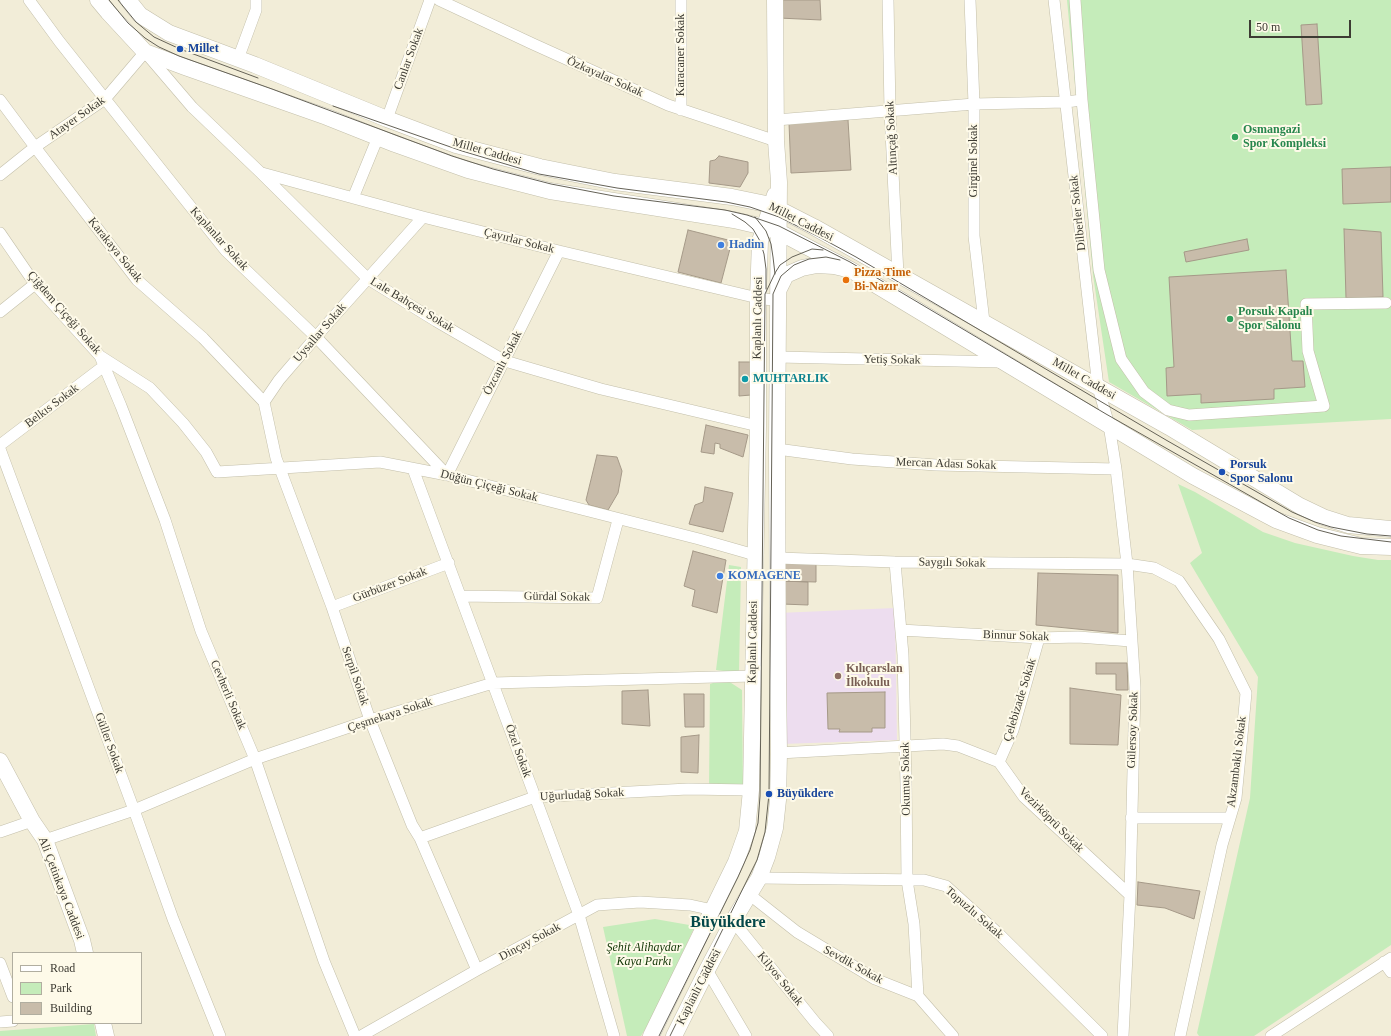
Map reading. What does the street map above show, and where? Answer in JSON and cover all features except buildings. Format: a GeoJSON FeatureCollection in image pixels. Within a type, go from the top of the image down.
{"type":"FeatureCollection","features":[{"type":"Feature","properties":{"kind":"main road","name":"Millet Caddesi"},"geometry":{"type":"LineString","coordinates":[[98,0],[145,52],[468,170],[550,191],[734,220],[779,232],[851,270],[1109,424],[1193,476],[1276,520],[1317,535],[1361,546],[1391,547]]}},
{"type":"Feature","properties":{"kind":"main road","name":"Millet Caddesi"},"geometry":{"type":"LineString","coordinates":[[128,0],[140,15],[169,33],[456,145],[540,167],[615,182],[732,197],[775,207],[814,227],[984,322],[1168,427],[1300,506],[1323,518],[1348,525],[1391,529]]}},
{"type":"Feature","properties":{"kind":"main road","name":"Kaplanlı Caddesi"},"geometry":{"type":"LineString","coordinates":[[674,1036],[733,921],[759,878],[767,857],[775,828],[778,800],[777,449],[779,232],[775,207],[779,182],[776,141],[775,0]]}},
{"type":"Feature","properties":{"kind":"main road","name":"Kaplanlı Caddesi"},"geometry":{"type":"LineString","coordinates":[[651,1036],[736,862],[746,831],[750,790],[753,676],[760,241],[764,227],[775,207]]}},
{"type":"Feature","properties":{"kind":"main road","name":"Millet Caddesi"},"geometry":{"type":"LineString","coordinates":[[779,295],[786,275],[802,268],[817,265],[834,266],[851,270]]}},
{"type":"Feature","properties":{"kind":"main road","name":"Ali Çetinkaya Caddesi"},"geometry":{"type":"LineString","coordinates":[[0,761],[32,821],[45,840],[82,940],[85,952]]}},
{"type":"Feature","properties":{"kind":"main road"},"geometry":{"type":"LineString","coordinates":[[103,1024],[106,1036]]}},
{"type":"Feature","properties":{"kind":"street","name":"Kaplanlar Sokak"},"geometry":{"type":"LineString","coordinates":[[29,0],[59,41],[226,251],[316,337],[447,475]]}},
{"type":"Feature","properties":{"kind":"street"},"geometry":{"type":"LineString","coordinates":[[238,59],[256,10],[256,0]]}},
{"type":"Feature","properties":{"kind":"street","name":"Canlar Sokak"},"geometry":{"type":"LineString","coordinates":[[387,119],[430,0]]}},
{"type":"Feature","properties":{"kind":"street","name":"Özkayalar Sokak"},"geometry":{"type":"LineString","coordinates":[[439,0],[668,105],[776,141]]}},
{"type":"Feature","properties":{"kind":"street","name":"Altınçağ Sokak"},"geometry":{"type":"LineString","coordinates":[[888,0],[890,111],[898,275]]}},
{"type":"Feature","properties":{"kind":"street","name":"Girginel Sokak"},"geometry":{"type":"LineString","coordinates":[[970,0],[974,104],[974,236],[984,322]]}},
{"type":"Feature","properties":{"kind":"street","name":"Dilberler Sokak"},"geometry":{"type":"LineString","coordinates":[[1054,0],[1098,387],[1109,424]]}},
{"type":"Feature","properties":{"kind":"street"},"geometry":{"type":"LineString","coordinates":[[1075,0],[1082,100],[1099,270],[1121,359],[1144,392],[1168,410],[1189,415],[1324,406],[1308,351],[1306,304],[1386,303]]}},
{"type":"Feature","properties":{"kind":"street","name":"Karacaner Sokak"},"geometry":{"type":"LineString","coordinates":[[679,1],[681,110]]}},
{"type":"Feature","properties":{"kind":"street","name":"Atayer Sokak"},"geometry":{"type":"LineString","coordinates":[[0,175],[35,147],[105,99],[145,52]]}},
{"type":"Feature","properties":{"kind":"street","name":"Lale Bahçesi Sokak"},"geometry":{"type":"LineString","coordinates":[[145,52],[192,107],[368,279],[505,361],[601,389],[758,426]]}},
{"type":"Feature","properties":{"kind":"street","name":"Karakaya Sokak"},"geometry":{"type":"LineString","coordinates":[[0,100],[137,280],[203,338],[264,402]]}},
{"type":"Feature","properties":{"kind":"street"},"geometry":{"type":"LineString","coordinates":[[776,120],[974,104],[1066,102],[1082,100]]}},
{"type":"Feature","properties":{"kind":"street"},"geometry":{"type":"LineString","coordinates":[[353,198],[378,137]]}},
{"type":"Feature","properties":{"kind":"street","name":"Çayırlar Sokak"},"geometry":{"type":"LineString","coordinates":[[261,173],[423,217],[758,298],[779,295]]}},
{"type":"Feature","properties":{"kind":"street","name":"Uysallar Sokak"},"geometry":{"type":"LineString","coordinates":[[264,402],[279,380],[423,217]]}},
{"type":"Feature","properties":{"kind":"street","name":"Çiğdem Çiçeği Sokak"},"geometry":{"type":"LineString","coordinates":[[0,233],[35,284],[100,356],[150,388],[206,452],[217,472]]}},
{"type":"Feature","properties":{"kind":"street","name":"Özcanlı Sokak"},"geometry":{"type":"LineString","coordinates":[[447,475],[559,251]]}},
{"type":"Feature","properties":{"kind":"street"},"geometry":{"type":"LineString","coordinates":[[0,312],[35,284]]}},
{"type":"Feature","properties":{"kind":"street","name":"Cevherli Sokak"},"geometry":{"type":"LineString","coordinates":[[100,356],[165,520],[201,631],[255,759],[324,961],[355,1036]]}},
{"type":"Feature","properties":{"kind":"street","name":"Yetiş Sokak"},"geometry":{"type":"LineString","coordinates":[[778,358],[1006,362]]}},
{"type":"Feature","properties":{"kind":"street","name":"Belkıs Sokak"},"geometry":{"type":"LineString","coordinates":[[0,445],[104,366]]}},
{"type":"Feature","properties":{"kind":"street"},"geometry":{"type":"LineString","coordinates":[[264,402],[279,467]]}},
{"type":"Feature","properties":{"kind":"street","name":"Gülersoy Sokak"},"geometry":{"type":"LineString","coordinates":[[1109,424],[1116,469],[1127,564],[1134,688],[1130,895],[1124,1036]]}},
{"type":"Feature","properties":{"kind":"street","name":"Güller Sokak"},"geometry":{"type":"LineString","coordinates":[[0,449],[173,919],[220,1036]]}},
{"type":"Feature","properties":{"kind":"street","name":"Mercan Adası Sokak"},"geometry":{"type":"LineString","coordinates":[[777,449],[852,459],[936,465],[1116,469]]}},
{"type":"Feature","properties":{"kind":"street","name":"Düğün Çiçeği Sokak"},"geometry":{"type":"LineString","coordinates":[[217,472],[380,462],[447,475],[618,520],[699,539],[755,555]]}},
{"type":"Feature","properties":{"kind":"street","name":"Serpil Sokak"},"geometry":{"type":"LineString","coordinates":[[279,467],[332,607],[370,720],[412,825],[420,838],[477,970]]}},
{"type":"Feature","properties":{"kind":"street","name":"Özel Sokak"},"geometry":{"type":"LineString","coordinates":[[414,469],[579,915],[614,1036]]}},
{"type":"Feature","properties":{"kind":"street","name":"Gürdal Sokak"},"geometry":{"type":"LineString","coordinates":[[461,596],[597,598],[618,520]]}},
{"type":"Feature","properties":{"kind":"street","name":"Saygılı Sokak"},"geometry":{"type":"LineString","coordinates":[[778,558],[895,562],[1127,564]]}},
{"type":"Feature","properties":{"kind":"street","name":"Okumuş Sokak"},"geometry":{"type":"LineString","coordinates":[[895,562],[903,655],[907,880],[914,924],[918,996]]}},
{"type":"Feature","properties":{"kind":"street","name":"Gürbüzer Sokak"},"geometry":{"type":"LineString","coordinates":[[332,607],[449,564]]}},
{"type":"Feature","properties":{"kind":"street","name":"Akzambaklı Sokak"},"geometry":{"type":"LineString","coordinates":[[1127,564],[1154,568],[1179,581],[1219,639],[1246,693],[1236,798],[1222,845],[1180,1036]]}},
{"type":"Feature","properties":{"kind":"street","name":"Binnur Sokak"},"geometry":{"type":"LineString","coordinates":[[901,630],[1039,638],[1078,637],[1131,641]]}},
{"type":"Feature","properties":{"kind":"street","name":"Çelebizade Sokak"},"geometry":{"type":"LineString","coordinates":[[999,762],[1013,730],[1039,638]]}},
{"type":"Feature","properties":{"kind":"street","name":"Çeşmekaya Sokak"},"geometry":{"type":"LineString","coordinates":[[45,840],[134,810],[255,759],[370,720],[493,683],[753,676]]}},
{"type":"Feature","properties":{"kind":"street"},"geometry":{"type":"LineString","coordinates":[[779,752],[943,744],[958,746],[999,762]]}},
{"type":"Feature","properties":{"kind":"street","name":"Vezirköprü Sokak"},"geometry":{"type":"LineString","coordinates":[[999,762],[1024,797],[1130,895]]}},
{"type":"Feature","properties":{"kind":"street","name":"Uğurludağ Sokak"},"geometry":{"type":"LineString","coordinates":[[420,838],[535,797],[688,789],[750,790]]}},
{"type":"Feature","properties":{"kind":"street"},"geometry":{"type":"LineString","coordinates":[[1131,818],[1230,818]]}},
{"type":"Feature","properties":{"kind":"street"},"geometry":{"type":"LineString","coordinates":[[0,832],[32,821]]}},
{"type":"Feature","properties":{"kind":"street","name":"Topuzlu Sokak"},"geometry":{"type":"LineString","coordinates":[[759,878],[924,880],[946,886],[999,934],[1102,1036]]}},
{"type":"Feature","properties":{"kind":"street","name":"Sevdik Sokak"},"geometry":{"type":"LineString","coordinates":[[750,895],[796,932],[875,979],[918,996],[953,1036]]}},
{"type":"Feature","properties":{"kind":"street","name":"Dinçay Sokak"},"geometry":{"type":"LineString","coordinates":[[361,1036],[596,905],[640,902],[690,905],[713,910]]}},
{"type":"Feature","properties":{"kind":"street","name":"Kilyos Sokak"},"geometry":{"type":"LineString","coordinates":[[733,921],[828,1036]]}},
{"type":"Feature","properties":{"kind":"street"},"geometry":{"type":"LineString","coordinates":[[1273,1036],[1388,960],[1391,972]]}},
{"type":"Feature","properties":{"kind":"street"},"geometry":{"type":"LineString","coordinates":[[0,963],[12,994]]}},
{"type":"Feature","properties":{"kind":"street"},"geometry":{"type":"LineString","coordinates":[[707,970],[746,1036]]}},
{"type":"Feature","properties":{"kind":"street"},"geometry":{"type":"LineString","coordinates":[[0,1022],[12,1021]]}},
{"type":"Feature","properties":{"kind":"shaded area","name":"Kılıçarslan İlkokulu"},"geometry":{"type":"Polygon","coordinates":[[[895,608],[897,740],[782,744],[778,613],[895,608]]]}},
{"type":"Feature","properties":{"kind":"green space","name":"Osmangazi Spor Kompleksi"},"geometry":{"type":"Polygon","coordinates":[[[1067,0],[1391,0],[1391,419],[1192,430],[1109,382],[1093,275],[1067,0]]]}},
{"type":"Feature","properties":{"kind":"green space"},"geometry":{"type":"Polygon","coordinates":[[[1178,484],[1195,492],[1263,532],[1295,543],[1353,556],[1378,560],[1391,560],[1391,945],[1254,1036],[1199,1036],[1197,1033],[1250,798],[1258,677],[1190,563],[1202,553],[1178,484]]]}},
{"type":"Feature","properties":{"kind":"green space"},"geometry":{"type":"Polygon","coordinates":[[[729,565],[741,567],[739,673],[716,670],[729,565]]]}},
{"type":"Feature","properties":{"kind":"green space"},"geometry":{"type":"Polygon","coordinates":[[[725,679],[742,690],[743,790],[709,790],[710,684],[725,679]]]}},
{"type":"Feature","properties":{"kind":"green space","name":"Şehit Alihaydar Kaya Parkı"},"geometry":{"type":"Polygon","coordinates":[[[655,919],[695,926],[653,1016],[641,1036],[627,1036],[603,927],[655,919]]]}},
{"type":"Feature","properties":{"kind":"green space"},"geometry":{"type":"Polygon","coordinates":[[[94,1024],[96,1036],[0,1036],[0,1031],[94,1024]]]}},
{"type":"Feature","properties":{"kind":"tram line"},"geometry":{"type":"LineString","coordinates":[[109,0],[128,23],[145,38],[159,47],[179,56],[452,156],[493,169],[551,184],[614,196],[725,210],[747,215],[779,226],[850,262],[1106,414],[1289,518],[1318,530],[1341,536],[1391,542]]}},
{"type":"Feature","properties":{"kind":"tram line"},"geometry":{"type":"LineString","coordinates":[[118,0],[136,22],[154,37],[180,49],[258,78]]}},
{"type":"Feature","properties":{"kind":"tram line"},"geometry":{"type":"LineString","coordinates":[[333,106],[462,151],[539,174],[617,188],[726,202],[750,207],[779,217],[856,257],[1166,440],[1292,512],[1331,527],[1367,534],[1391,536]]}},
{"type":"Feature","properties":{"kind":"tram line"},"geometry":{"type":"LineString","coordinates":[[732,214],[753,229],[760,241],[766,269],[766,289]]}},
{"type":"Feature","properties":{"kind":"tram line"},"geometry":{"type":"LineString","coordinates":[[755,217],[766,231],[771,244],[775,274]]}},
{"type":"Feature","properties":{"kind":"tram line"},"geometry":{"type":"LineString","coordinates":[[659,1036],[738,877],[750,850],[758,823],[760,796],[765,294],[780,265],[792,257],[812,249],[823,250]]}},
{"type":"Feature","properties":{"kind":"tram line"},"geometry":{"type":"LineString","coordinates":[[670,1036],[757,860],[765,832],[769,794],[773,294],[781,276],[794,265],[809,259],[826,257],[840,260]]}},
{"type":"Feature","properties":{"kind":"place","name":"Millet"},"geometry":{"type":"Point","coordinates":[180,49]}},
{"type":"Feature","properties":{"kind":"place","name":"Osmangazi Spor Kompleksi"},"geometry":{"type":"Point","coordinates":[1235,137]}},
{"type":"Feature","properties":{"kind":"place","name":"Hadim"},"geometry":{"type":"Point","coordinates":[721,245]}},
{"type":"Feature","properties":{"kind":"place","name":"Pizza Time Bi-Nazır"},"geometry":{"type":"Point","coordinates":[846,280]}},
{"type":"Feature","properties":{"kind":"place","name":"Porsuk Kapalı Spor Salonu"},"geometry":{"type":"Point","coordinates":[1230,319]}},
{"type":"Feature","properties":{"kind":"place","name":"MUHTARLIK"},"geometry":{"type":"Point","coordinates":[745,379]}},
{"type":"Feature","properties":{"kind":"place","name":"Porsuk Spor Salonu"},"geometry":{"type":"Point","coordinates":[1222,472]}},
{"type":"Feature","properties":{"kind":"place","name":"KOMAGENE"},"geometry":{"type":"Point","coordinates":[720,576]}},
{"type":"Feature","properties":{"kind":"place","name":"Kılıçarslan İlkokulu"},"geometry":{"type":"Point","coordinates":[838,676]}},
{"type":"Feature","properties":{"kind":"place","name":"Büyükdere"},"geometry":{"type":"Point","coordinates":[769,794]}},
{"type":"Feature","properties":{"kind":"district","name":"Büyükdere"},"geometry":{"type":"Point","coordinates":[728,923]}}]}
